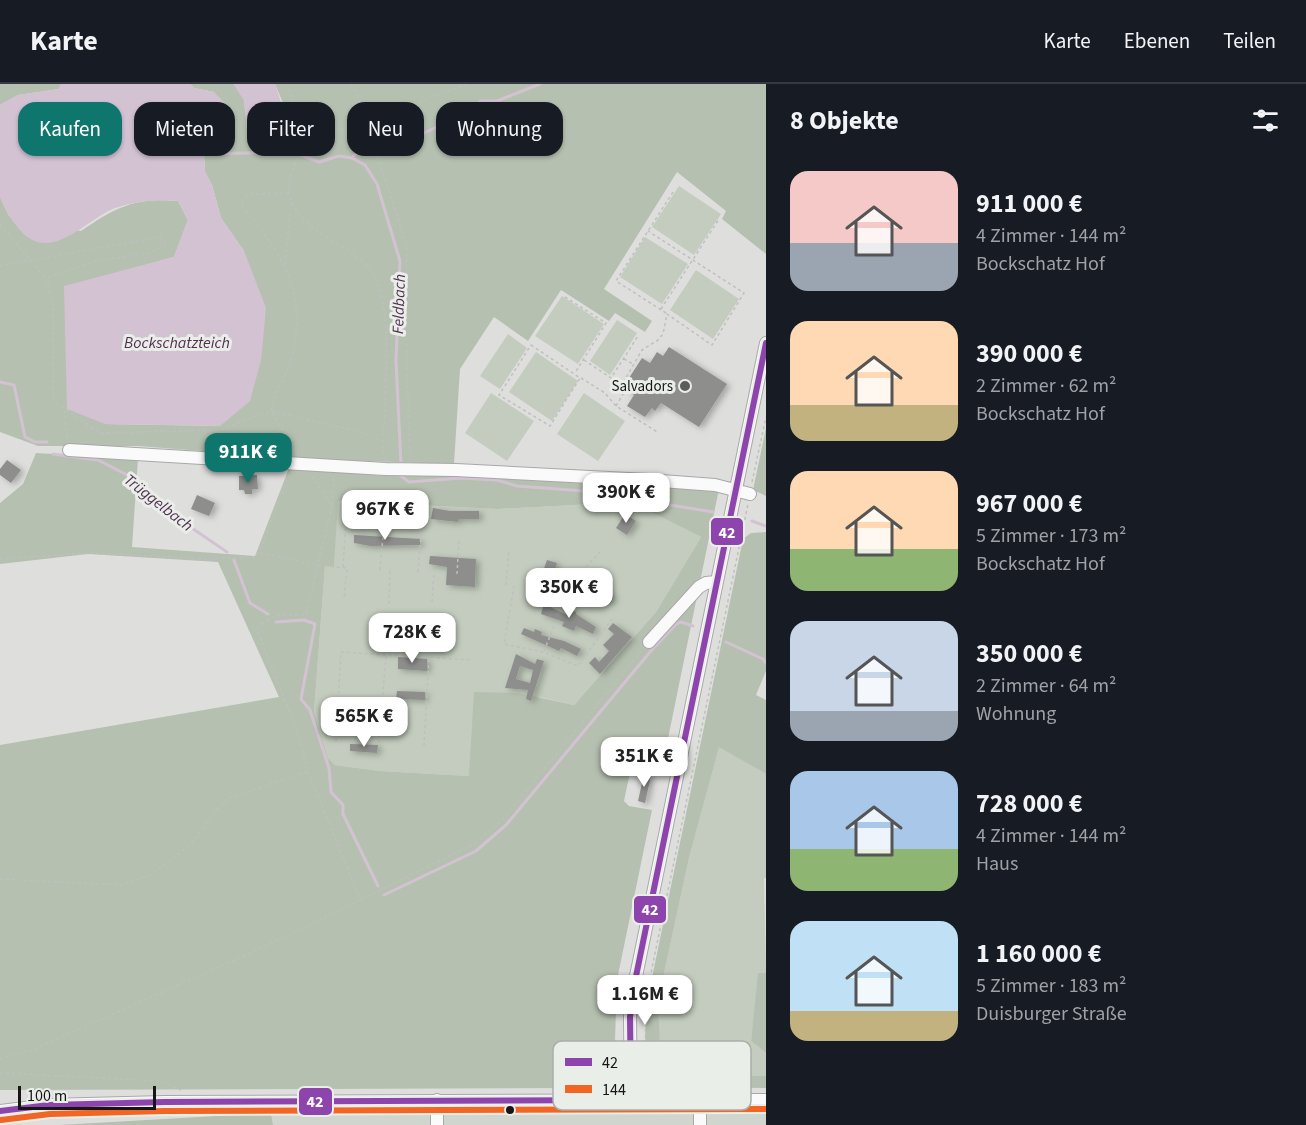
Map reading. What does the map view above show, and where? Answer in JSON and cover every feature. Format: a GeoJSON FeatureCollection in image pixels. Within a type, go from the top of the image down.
{"type":"FeatureCollection","features":[{"type":"Feature","properties":{"kind":"street"},"geometry":{"type":"LineString","coordinates":[[630,1041],[630,1017],[634,986],[766,343]]}},
{"type":"Feature","properties":{"kind":"street"},"geometry":{"type":"LineString","coordinates":[[69,450],[385,469],[648,480],[715,485],[750,494]]}},
{"type":"Feature","properties":{"kind":"street"},"geometry":{"type":"LineString","coordinates":[[649,642],[699,587],[706,583],[716,582]]}},
{"type":"Feature","properties":{"kind":"street"},"geometry":{"type":"LineString","coordinates":[[0,1111],[105,1103],[553,1100]]}},
{"type":"Feature","properties":{"kind":"street"},"geometry":{"type":"LineString","coordinates":[[437,1101],[437,1125]]}},
{"type":"Feature","properties":{"kind":"path"},"geometry":{"type":"LineString","coordinates":[[285,84],[293,102]]}},
{"type":"Feature","properties":{"kind":"path"},"geometry":{"type":"LineString","coordinates":[[351,84],[360,102]]}},
{"type":"Feature","properties":{"kind":"path"},"geometry":{"type":"LineString","coordinates":[[420,102],[467,84]]}},
{"type":"Feature","properties":{"kind":"path"},"geometry":{"type":"LineString","coordinates":[[285,266],[291,202],[289,193],[298,156]]}},
{"type":"Feature","properties":{"kind":"path"},"geometry":{"type":"LineString","coordinates":[[376,156],[407,249],[405,304],[411,469]]}},
{"type":"Feature","properties":{"kind":"path"},"geometry":{"type":"LineString","coordinates":[[648,231],[744,294],[712,345],[616,281],[648,231],[673,192]]}},
{"type":"Feature","properties":{"kind":"path"},"geometry":{"type":"LineString","coordinates":[[289,193],[246,195],[242,202],[244,209],[273,243],[294,289],[297,316],[296,344],[271,411],[298,462],[332,506]]}},
{"type":"Feature","properties":{"kind":"path"},"geometry":{"type":"LineString","coordinates":[[291,202],[305,221],[343,246],[371,270],[383,298],[385,469]]}},
{"type":"Feature","properties":{"kind":"path"},"geometry":{"type":"LineString","coordinates":[[660,309],[719,219]]}},
{"type":"Feature","properties":{"kind":"path"},"geometry":{"type":"LineString","coordinates":[[0,224],[45,279],[53,301],[53,400],[99,433],[220,430],[271,411],[361,432],[383,442]]}},
{"type":"Feature","properties":{"kind":"path"},"geometry":{"type":"LineString","coordinates":[[0,266],[160,237],[167,244],[151,253],[95,261],[45,279]]}},
{"type":"Feature","properties":{"kind":"path"},"geometry":{"type":"LineString","coordinates":[[565,297],[606,323],[574,373]]}},
{"type":"Feature","properties":{"kind":"path"},"geometry":{"type":"LineString","coordinates":[[616,406],[629,384],[624,381],[642,350],[663,334],[667,314]]}},
{"type":"Feature","properties":{"kind":"path"},"geometry":{"type":"LineString","coordinates":[[583,359],[611,378],[638,336]]}},
{"type":"Feature","properties":{"kind":"path"},"geometry":{"type":"LineString","coordinates":[[580,378],[550,426],[499,395],[531,345],[605,393],[616,406],[659,433]]}},
{"type":"Feature","properties":{"kind":"path"},"geometry":{"type":"LineString","coordinates":[[624,359],[633,364]]}},
{"type":"Feature","properties":{"kind":"path"},"geometry":{"type":"LineString","coordinates":[[64,410],[69,450]]}},
{"type":"Feature","properties":{"kind":"path"},"geometry":{"type":"LineString","coordinates":[[645,1041],[646,997],[766,417]]}},
{"type":"Feature","properties":{"kind":"path"},"geometry":{"type":"LineString","coordinates":[[0,559],[88,553],[205,559],[254,557],[259,552],[298,462]]}},
{"type":"Feature","properties":{"kind":"path"},"geometry":{"type":"LineString","coordinates":[[339,465],[333,482],[332,506],[306,615],[274,615],[263,621],[257,630],[296,728],[308,771],[362,901]]}},
{"type":"Feature","properties":{"kind":"path"},"geometry":{"type":"LineString","coordinates":[[343,568],[346,518]]}},
{"type":"Feature","properties":{"kind":"path"},"geometry":{"type":"LineString","coordinates":[[418,572],[421,535]]}},
{"type":"Feature","properties":{"kind":"path"},"geometry":{"type":"LineString","coordinates":[[380,570],[382,536]]}},
{"type":"Feature","properties":{"kind":"path"},"geometry":{"type":"LineString","coordinates":[[457,574],[459,540]]}},
{"type":"Feature","properties":{"kind":"path"},"geometry":{"type":"LineString","coordinates":[[506,585],[509,549]]}},
{"type":"Feature","properties":{"kind":"path"},"geometry":{"type":"LineString","coordinates":[[568,598],[584,568],[601,550]]}},
{"type":"Feature","properties":{"kind":"path"},"geometry":{"type":"LineString","coordinates":[[259,552],[317,566],[346,568],[344,598]]}},
{"type":"Feature","properties":{"kind":"path"},"geometry":{"type":"LineString","coordinates":[[389,604],[390,570]]}},
{"type":"Feature","properties":{"kind":"path"},"geometry":{"type":"LineString","coordinates":[[432,602],[434,573]]}},
{"type":"Feature","properties":{"kind":"path"},"geometry":{"type":"LineString","coordinates":[[514,586],[504,644],[543,652],[578,666],[612,618]]}},
{"type":"Feature","properties":{"kind":"path"},"geometry":{"type":"LineString","coordinates":[[543,652],[554,626]]}},
{"type":"Feature","properties":{"kind":"path"},"geometry":{"type":"LineString","coordinates":[[0,1059],[52,1041],[362,901],[431,867],[489,832],[649,642]]}},
{"type":"Feature","properties":{"kind":"path"},"geometry":{"type":"LineString","coordinates":[[336,742],[341,652],[473,660]]}},
{"type":"Feature","properties":{"kind":"path"},"geometry":{"type":"LineString","coordinates":[[379,743],[386,655]]}},
{"type":"Feature","properties":{"kind":"path"},"geometry":{"type":"LineString","coordinates":[[424,746],[429,658]]}},
{"type":"Feature","properties":{"kind":"path"},"geometry":{"type":"LineString","coordinates":[[0,879],[122,885],[152,874],[191,844],[216,810],[229,798],[308,771]]}},
{"type":"Feature","properties":{"kind":"path"},"geometry":{"type":"LineString","coordinates":[[0,1073],[160,1081],[185,1092]]}},
{"type":"Feature","properties":{"kind":"shaded area"},"geometry":{"type":"Polygon","coordinates":[[[467,1108],[534,1108],[539,1113],[766,1112],[766,1125],[273,1125],[271,1113],[458,1113],[467,1108]]]}},
{"type":"Feature","properties":{"kind":"green space"},"geometry":{"type":"Polygon","coordinates":[[[0,84],[61,84],[59,89],[18,95],[0,105],[0,84]]]}},
{"type":"Feature","properties":{"kind":"green space"},"geometry":{"type":"Polygon","coordinates":[[[190,84],[234,84],[244,100],[247,156],[335,156],[335,102],[282,102],[275,84],[766,84],[766,254],[722,219],[726,211],[677,172],[604,289],[652,321],[645,332],[615,313],[609,321],[561,290],[528,341],[494,317],[460,369],[454,464],[304,459],[138,446],[38,446],[0,432],[0,196],[9,216],[81,231],[116,210],[138,202],[178,201],[188,220],[174,257],[64,287],[105,424],[220,426],[244,251],[221,218],[212,185],[205,172],[204,156],[235,156],[235,102],[215,102],[214,92],[194,88],[190,84]]]}},
{"type":"Feature","properties":{"kind":"green space"},"geometry":{"type":"Polygon","coordinates":[[[679,186],[721,214],[694,255],[652,227],[679,186]]]}},
{"type":"Feature","properties":{"kind":"green space"},"geometry":{"type":"Polygon","coordinates":[[[645,237],[688,264],[662,304],[620,277],[645,237]]]}},
{"type":"Feature","properties":{"kind":"green space"},"geometry":{"type":"Polygon","coordinates":[[[696,270],[739,299],[713,339],[670,310],[696,270]]]}},
{"type":"Feature","properties":{"kind":"green space"},"geometry":{"type":"Polygon","coordinates":[[[562,296],[604,324],[578,364],[535,336],[562,296]]]}},
{"type":"Feature","properties":{"kind":"green space"},"geometry":{"type":"Polygon","coordinates":[[[617,320],[637,333],[610,375],[590,361],[617,320]]]}},
{"type":"Feature","properties":{"kind":"green space"},"geometry":{"type":"Polygon","coordinates":[[[508,334],[527,348],[500,389],[480,376],[508,334]]]}},
{"type":"Feature","properties":{"kind":"green space"},"geometry":{"type":"Polygon","coordinates":[[[536,352],[578,381],[552,421],[509,392],[536,352]]]}},
{"type":"Feature","properties":{"kind":"green space"},"geometry":{"type":"Polygon","coordinates":[[[491,393],[534,421],[507,461],[465,433],[491,393]]]}},
{"type":"Feature","properties":{"kind":"green space"},"geometry":{"type":"Polygon","coordinates":[[[584,393],[625,421],[598,461],[557,434],[584,393]]]}},
{"type":"Feature","properties":{"kind":"green space"},"geometry":{"type":"Polygon","coordinates":[[[766,428],[766,496],[753,490],[766,428]]]}},
{"type":"Feature","properties":{"kind":"green space"},"geometry":{"type":"Polygon","coordinates":[[[36,453],[138,459],[132,547],[255,556],[289,468],[384,476],[456,475],[719,489],[663,763],[633,758],[624,801],[629,806],[652,810],[617,980],[615,1041],[553,1041],[553,1088],[0,1090],[0,745],[279,697],[218,562],[88,554],[0,564],[0,503],[23,484],[36,453]],[[338,501],[334,567],[325,566],[314,712],[328,758],[335,765],[380,771],[469,776],[474,692],[518,693],[574,705],[656,612],[701,537],[631,502],[497,509],[338,501]]]}},
{"type":"Feature","properties":{"kind":"green space"},"geometry":{"type":"Polygon","coordinates":[[[337,501],[497,509],[631,502],[701,537],[656,612],[574,705],[539,697],[469,776],[380,771],[335,765],[328,758],[314,712],[325,566],[334,566],[337,501]]]}},
{"type":"Feature","properties":{"kind":"green space"},"geometry":{"type":"Polygon","coordinates":[[[766,532],[766,671],[756,695],[766,700],[766,774],[719,747],[689,858],[658,1001],[660,1041],[645,1041],[648,997],[743,539],[751,533],[766,532]]]}},
{"type":"Feature","properties":{"kind":"green space"},"geometry":{"type":"Polygon","coordinates":[[[719,746],[766,774],[766,878],[764,878],[766,973],[759,973],[751,1041],[659,1041],[658,1001],[689,858],[719,746]]]}},
{"type":"Feature","properties":{"kind":"green space"},"geometry":{"type":"Polygon","coordinates":[[[758,973],[766,973],[766,1053],[751,1041],[758,973]]]}},
{"type":"Feature","properties":{"kind":"green space"},"geometry":{"type":"Polygon","coordinates":[[[751,1041],[766,1053],[766,1076],[751,1075],[751,1041]]]}},
{"type":"Feature","properties":{"kind":"green space"},"geometry":{"type":"Polygon","coordinates":[[[751,1075],[766,1076],[766,1088],[751,1088],[751,1075]]]}},
{"type":"Feature","properties":{"kind":"green space"},"geometry":{"type":"Polygon","coordinates":[[[271,1113],[273,1125],[59,1125],[271,1113]]]}},
{"type":"Feature","properties":{"kind":"water","name":"Bockschatzteich"},"geometry":{"type":"Polygon","coordinates":[[[61,84],[190,84],[194,88],[214,92],[224,102],[134,102],[134,156],[204,156],[205,172],[212,185],[221,218],[244,251],[266,308],[261,360],[250,401],[220,426],[105,424],[67,409],[64,286],[174,257],[188,220],[178,201],[154,200],[115,208],[55,242],[43,243],[31,239],[19,229],[8,214],[0,197],[0,105],[18,95],[59,89],[61,84]]]}},
{"type":"Feature","properties":{"kind":"water"},"geometry":{"type":"Polygon","coordinates":[[[234,84],[275,84],[281,102],[247,102],[247,129],[244,100],[234,84]]]}},
{"type":"Feature","properties":{"kind":"building","name":"Salvadors"},"geometry":{"type":"Polygon","coordinates":[[[669,347],[727,384],[699,427],[661,403],[655,411],[652,408],[645,417],[627,406],[634,395],[628,391],[632,384],[627,381],[642,358],[650,363],[657,352],[663,356],[669,347]]]}},
{"type":"Feature","properties":{"kind":"building"},"geometry":{"type":"Polygon","coordinates":[[[7,460],[21,470],[11,483],[0,475],[0,469],[7,460]]]}},
{"type":"Feature","properties":{"kind":"building"},"geometry":{"type":"Polygon","coordinates":[[[257,475],[258,489],[252,489],[252,494],[245,494],[244,490],[239,490],[239,476],[257,475]]]}},
{"type":"Feature","properties":{"kind":"building"},"geometry":{"type":"Polygon","coordinates":[[[197,495],[215,503],[209,516],[191,509],[197,495]]]}},
{"type":"Feature","properties":{"kind":"building"},"geometry":{"type":"Polygon","coordinates":[[[433,508],[450,511],[479,511],[479,519],[458,519],[458,522],[431,519],[433,508]]]}},
{"type":"Feature","properties":{"kind":"building"},"geometry":{"type":"Polygon","coordinates":[[[625,514],[636,521],[627,535],[616,528],[625,514]]]}},
{"type":"Feature","properties":{"kind":"building"},"geometry":{"type":"Polygon","coordinates":[[[354,535],[420,539],[420,545],[371,546],[354,543],[354,535]]]}},
{"type":"Feature","properties":{"kind":"building"},"geometry":{"type":"Polygon","coordinates":[[[430,556],[476,559],[475,587],[446,585],[447,567],[429,564],[430,556]]]}},
{"type":"Feature","properties":{"kind":"building"},"geometry":{"type":"Polygon","coordinates":[[[547,560],[557,563],[554,572],[569,578],[565,587],[541,577],[547,560]]]}},
{"type":"Feature","properties":{"kind":"building"},"geometry":{"type":"Polygon","coordinates":[[[590,582],[609,590],[608,593],[614,596],[611,603],[589,594],[588,596],[580,593],[584,583],[589,585],[590,582]]]}},
{"type":"Feature","properties":{"kind":"building"},"geometry":{"type":"Polygon","coordinates":[[[544,604],[567,615],[569,609],[576,612],[596,627],[593,634],[576,626],[574,631],[562,626],[564,622],[541,614],[544,604]]]}},
{"type":"Feature","properties":{"kind":"building"},"geometry":{"type":"Polygon","coordinates":[[[613,623],[632,637],[600,674],[589,663],[595,657],[599,662],[609,651],[603,645],[614,634],[608,629],[613,623]]]}},
{"type":"Feature","properties":{"kind":"building"},"geometry":{"type":"Polygon","coordinates":[[[524,628],[534,632],[535,629],[542,632],[541,635],[564,641],[581,649],[577,656],[561,648],[559,651],[521,634],[524,628]]]}},
{"type":"Feature","properties":{"kind":"building"},"geometry":{"type":"Polygon","coordinates":[[[516,654],[535,664],[537,659],[544,661],[531,701],[526,699],[528,690],[505,688],[516,654]],[[520,666],[516,679],[530,683],[533,670],[520,666]]]}},
{"type":"Feature","properties":{"kind":"building"},"geometry":{"type":"Polygon","coordinates":[[[398,657],[427,659],[427,671],[398,669],[398,657]]]}},
{"type":"Feature","properties":{"kind":"building"},"geometry":{"type":"Polygon","coordinates":[[[397,691],[425,692],[425,700],[396,699],[397,691]]]}},
{"type":"Feature","properties":{"kind":"building"},"geometry":{"type":"Polygon","coordinates":[[[371,717],[402,718],[402,729],[372,725],[371,717]]]}},
{"type":"Feature","properties":{"kind":"building"},"geometry":{"type":"Polygon","coordinates":[[[350,744],[378,745],[377,753],[350,751],[350,744]]]}},
{"type":"Feature","properties":{"kind":"building"},"geometry":{"type":"Polygon","coordinates":[[[644,774],[651,776],[645,803],[638,801],[644,774]]]}},
{"type":"Feature","properties":{"kind":"waterway"},"geometry":{"type":"LineString","coordinates":[[352,158],[359,150],[409,140],[467,113],[481,101],[497,101],[540,84]]}},
{"type":"Feature","properties":{"kind":"waterway","name":"Feldbach"},"geometry":{"type":"LineString","coordinates":[[235,153],[293,152],[319,162],[339,156],[352,158],[365,165],[377,184],[400,261],[396,360],[401,465]]}},
{"type":"Feature","properties":{"kind":"waterway","name":"Trüggelbach"},"geometry":{"type":"LineString","coordinates":[[0,382],[14,385],[25,437],[35,442],[47,442]]}},
{"type":"Feature","properties":{"kind":"waterway","name":"Trüggelbach"},"geometry":{"type":"LineString","coordinates":[[53,454],[98,460],[131,477],[148,490],[164,509],[227,552]]}},
{"type":"Feature","properties":{"kind":"waterway","name":"Feldbach"},"geometry":{"type":"LineString","coordinates":[[401,476],[409,482],[461,478],[497,480],[517,486],[584,491],[713,512]]}},
{"type":"Feature","properties":{"kind":"waterway","name":"Feldbach"},"geometry":{"type":"LineString","coordinates":[[752,521],[766,526]]}},
{"type":"Feature","properties":{"kind":"waterway"},"geometry":{"type":"LineString","coordinates":[[234,560],[250,603],[268,614]]}},
{"type":"Feature","properties":{"kind":"waterway"},"geometry":{"type":"LineString","coordinates":[[276,622],[304,620],[315,624],[301,699],[310,710],[329,768],[331,792],[343,805],[343,814],[378,886]]}},
{"type":"Feature","properties":{"kind":"waterway"},"geometry":{"type":"LineString","coordinates":[[384,895],[476,851],[506,825],[676,624],[681,622],[693,626]]}},
{"type":"Feature","properties":{"kind":"waterway"},"geometry":{"type":"LineString","coordinates":[[726,642],[763,659],[766,663]]}},
{"type":"Feature","properties":{"kind":"transit line","name":"42"},"geometry":{"type":"LineString","coordinates":[[630,1041],[630,1017],[634,986],[766,343]]}},
{"type":"Feature","properties":{"kind":"transit line","name":"42"},"geometry":{"type":"LineString","coordinates":[[0,1111],[49,1105],[165,1102],[553,1100]]}},
{"type":"Feature","properties":{"kind":"transit line","name":"144"},"geometry":{"type":"LineString","coordinates":[[751,1109],[766,1109]]}},
{"type":"Feature","properties":{"kind":"transit line","name":"144"},"geometry":{"type":"LineString","coordinates":[[1,1120],[50,1114],[165,1111],[553,1110]]}},
{"type":"Feature","properties":{"kind":"place","name":"Salvadors"},"geometry":{"type":"Point","coordinates":[685,386]}}]}
